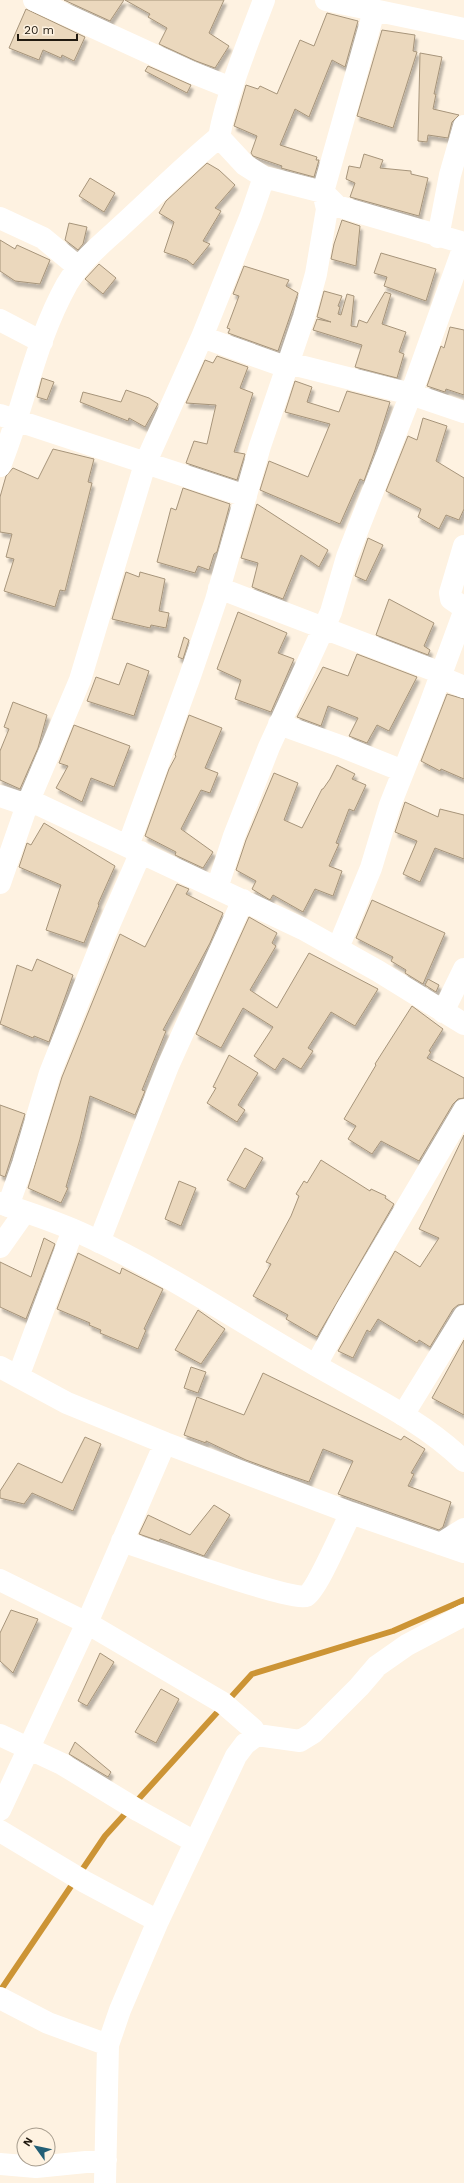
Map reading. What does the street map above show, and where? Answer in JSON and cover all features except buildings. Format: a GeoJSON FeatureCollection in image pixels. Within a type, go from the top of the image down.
{"type":"FeatureCollection","features":[{"type":"Feature","properties":{"kind":"street"},"geometry":{"type":"LineString","coordinates":[[34,0],[191,72],[232,88]]}},
{"type":"Feature","properties":{"kind":"street"},"geometry":{"type":"LineString","coordinates":[[0,466],[7,418],[42,342],[56,304],[78,267],[190,160],[219,137],[224,113],[232,88],[264,0]]}},
{"type":"Feature","properties":{"kind":"street"},"geometry":{"type":"LineString","coordinates":[[326,0],[464,29]]}},
{"type":"Feature","properties":{"kind":"street"},"geometry":{"type":"LineString","coordinates":[[0,1247],[50,1073],[106,932],[134,849],[219,588],[246,496],[316,274],[326,209],[323,192],[374,11]]}},
{"type":"Feature","properties":{"kind":"street"},"geometry":{"type":"LineString","coordinates":[[438,237],[450,175],[464,126]]}},
{"type":"Feature","properties":{"kind":"street"},"geometry":{"type":"LineString","coordinates":[[217,888],[234,836],[279,724],[331,612],[347,557],[411,394],[464,245],[337,206],[323,192],[264,177],[245,165],[219,137]]}},
{"type":"Feature","properties":{"kind":"street"},"geometry":{"type":"LineString","coordinates":[[0,883],[28,802],[80,680],[145,464],[202,337],[251,215],[264,177]]}},
{"type":"Feature","properties":{"kind":"street"},"geometry":{"type":"LineString","coordinates":[[0,218],[43,238],[78,267]]}},
{"type":"Feature","properties":{"kind":"street"},"geometry":{"type":"LineString","coordinates":[[0,320],[42,342]]}},
{"type":"Feature","properties":{"kind":"street"},"geometry":{"type":"LineString","coordinates":[[202,337],[287,365],[411,394],[464,412]]}},
{"type":"Feature","properties":{"kind":"street"},"geometry":{"type":"LineString","coordinates":[[7,418],[246,496]]}},
{"type":"Feature","properties":{"kind":"street"},"geometry":{"type":"LineString","coordinates":[[464,546],[450,593],[451,599],[464,608]]}},
{"type":"Feature","properties":{"kind":"street"},"geometry":{"type":"LineString","coordinates":[[219,588],[324,628],[440,675],[464,687]]}},
{"type":"Feature","properties":{"kind":"street"},"geometry":{"type":"LineString","coordinates":[[338,948],[371,868],[390,805],[464,612]]}},
{"type":"Feature","properties":{"kind":"street"},"geometry":{"type":"LineString","coordinates":[[279,724],[403,771]]}},
{"type":"Feature","properties":{"kind":"street"},"geometry":{"type":"LineString","coordinates":[[0,796],[28,802],[243,900],[338,948],[464,1024]]}},
{"type":"Feature","properties":{"kind":"street"},"geometry":{"type":"LineString","coordinates":[[99,1242],[168,1066],[243,900]]}},
{"type":"Feature","properties":{"kind":"street"},"geometry":{"type":"LineString","coordinates":[[443,1012],[464,969]]}},
{"type":"Feature","properties":{"kind":"street"},"geometry":{"type":"LineString","coordinates":[[316,1366],[347,1308],[464,1110]]}},
{"type":"Feature","properties":{"kind":"street"},"geometry":{"type":"LineString","coordinates":[[11,1207],[73,1230],[99,1242],[229,1312],[316,1366],[403,1415],[436,1436],[464,1461]]}},
{"type":"Feature","properties":{"kind":"street"},"geometry":{"type":"LineString","coordinates":[[73,1230],[9,1372],[67,1403],[165,1443],[351,1513],[464,1552]]}},
{"type":"Feature","properties":{"kind":"street"},"geometry":{"type":"LineString","coordinates":[[403,1415],[464,1316]]}},
{"type":"Feature","properties":{"kind":"street"},"geometry":{"type":"LineString","coordinates":[[0,1810],[87,1623],[165,1443]]}},
{"type":"Feature","properties":{"kind":"street"},"geometry":{"type":"LineString","coordinates":[[122,1541],[248,1583],[300,1597],[310,1593],[319,1579],[351,1513]]}},
{"type":"Feature","properties":{"kind":"street"},"geometry":{"type":"LineString","coordinates":[[440,1544],[464,1529]]}},
{"type":"Feature","properties":{"kind":"street"},"geometry":{"type":"LineString","coordinates":[[0,1580],[87,1623],[228,1707],[253,1729],[257,1735]]}},
{"type":"Feature","properties":{"kind":"street"},"geometry":{"type":"LineString","coordinates":[[105,2183],[108,2045],[120,2010],[158,1921],[236,1756],[245,1744],[257,1735],[300,1741],[313,1733],[359,1687],[377,1666],[407,1645],[464,1615]]}},
{"type":"Feature","properties":{"kind":"street"},"geometry":{"type":"LineString","coordinates":[[0,1735],[29,1750],[62,1764],[134,1808],[195,1842]]}},
{"type":"Feature","properties":{"kind":"street"},"geometry":{"type":"LineString","coordinates":[[0,1831],[80,1879],[158,1921]]}},
{"type":"Feature","properties":{"kind":"street"},"geometry":{"type":"LineString","coordinates":[[4,2000],[48,2023],[108,2045]]}},
{"type":"Feature","properties":{"kind":"street"},"geometry":{"type":"LineString","coordinates":[[0,2164],[36,2167],[106,2160]]}},
{"type":"Feature","properties":{"kind":"waterway"},"geometry":{"type":"LineString","coordinates":[[0,1991],[105,1836],[252,1674],[393,1631],[464,1600]]}}]}
